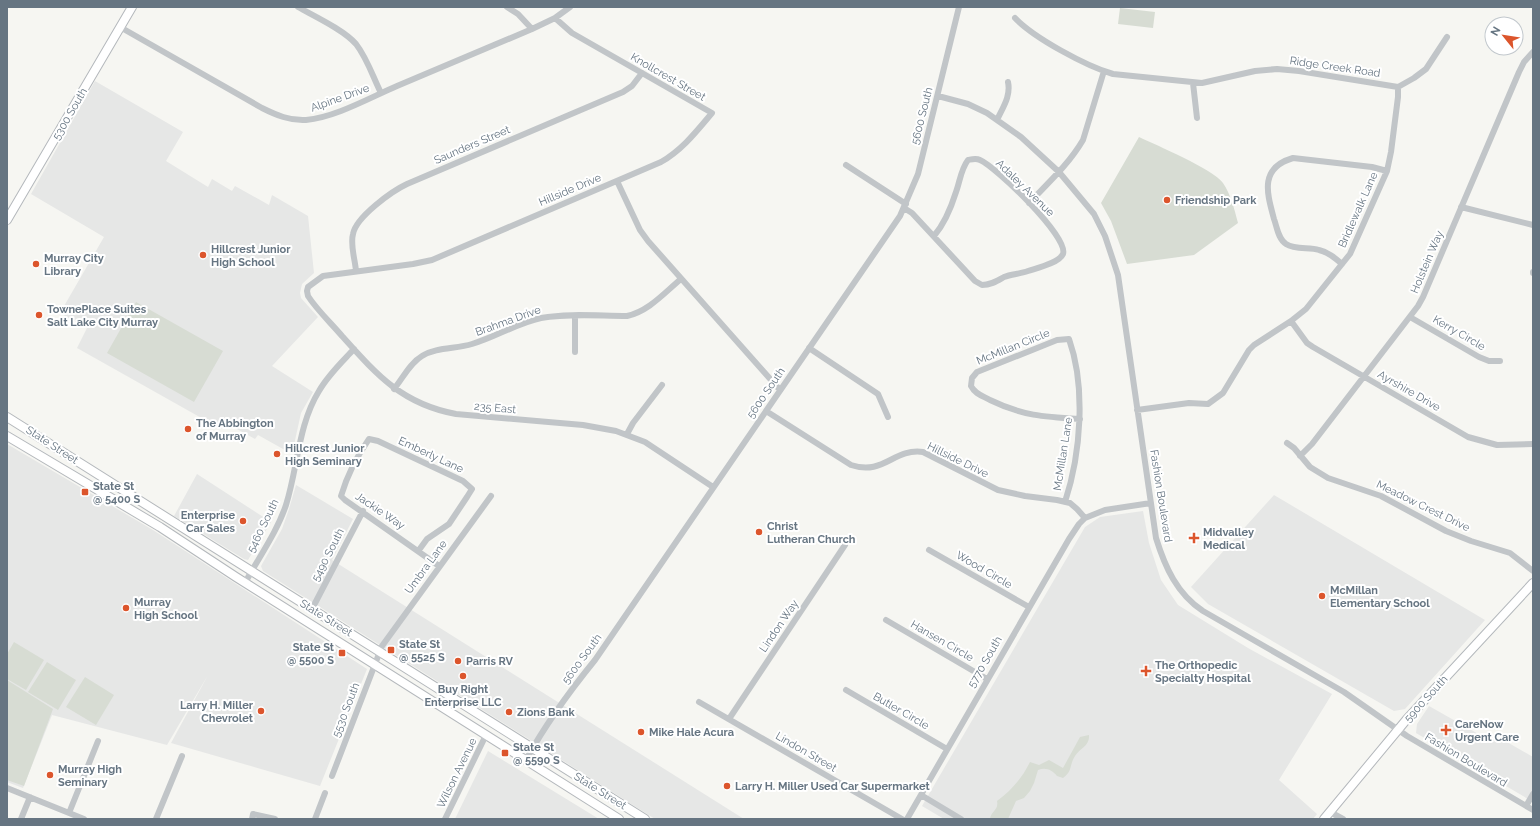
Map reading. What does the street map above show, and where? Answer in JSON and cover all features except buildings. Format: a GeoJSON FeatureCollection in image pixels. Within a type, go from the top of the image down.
{"type":"FeatureCollection","features":[{"type":"Feature","properties":{"kind":"main road","name":"5300 South"},"geometry":{"type":"LineString","coordinates":[[7,220],[132,7]]}},
{"type":"Feature","properties":{"kind":"main road","name":"State Street"},"geometry":{"type":"LineString","coordinates":[[7,417],[645,819]]}},
{"type":"Feature","properties":{"kind":"main road","name":"State Street"},"geometry":{"type":"LineString","coordinates":[[7,436],[137,513],[619,819]]}},
{"type":"Feature","properties":{"kind":"main road","name":"5900 South"},"geometry":{"type":"LineString","coordinates":[[1324,819],[1397,730],[1533,583]]}},
{"type":"Feature","properties":{"kind":"street"},"geometry":{"type":"LineString","coordinates":[[298,7],[355,42],[362,53],[381,93]]}},
{"type":"Feature","properties":{"kind":"street"},"geometry":{"type":"LineString","coordinates":[[507,7],[518,14],[532,29]]}},
{"type":"Feature","properties":{"kind":"street","name":"Alpine Drive"},"geometry":{"type":"LineString","coordinates":[[120,27],[262,108],[276,115],[289,119],[304,120],[320,118],[532,29],[555,18],[570,7]]}},
{"type":"Feature","properties":{"kind":"street","name":"5600 South"},"geometry":{"type":"LineString","coordinates":[[526,760],[575,684],[594,660],[766,411],[895,223],[905,206],[918,174],[959,7]]}},
{"type":"Feature","properties":{"kind":"street","name":"Knollcrest Street"},"geometry":{"type":"LineString","coordinates":[[555,18],[572,32],[712,114],[693,136],[673,155],[661,162],[617,181]]}},
{"type":"Feature","properties":{"kind":"street","name":"Ridge Creek Road"},"geometry":{"type":"LineString","coordinates":[[1014,18],[1024,28],[1074,57],[1113,74],[1192,83],[1211,82],[1255,71],[1277,69],[1299,71],[1398,87]]}},
{"type":"Feature","properties":{"kind":"street"},"geometry":{"type":"LineString","coordinates":[[1398,87],[1426,69],[1447,37]]}},
{"type":"Feature","properties":{"kind":"street","name":"Holstein Way"},"geometry":{"type":"LineString","coordinates":[[1300,456],[1306,448],[1312,444],[1364,377],[1410,317],[1423,297],[1519,72],[1524,62],[1533,52]]}},
{"type":"Feature","properties":{"kind":"street"},"geometry":{"type":"LineString","coordinates":[[1029,203],[1060,172],[1083,140],[1104,71]]}},
{"type":"Feature","properties":{"kind":"street","name":"Saunders Street"},"geometry":{"type":"LineString","coordinates":[[356,271],[352,241],[355,227],[388,195],[407,184],[623,92],[632,86],[642,73]]}},
{"type":"Feature","properties":{"kind":"street"},"geometry":{"type":"LineString","coordinates":[[997,120],[1008,97],[1008,82]]}},
{"type":"Feature","properties":{"kind":"street"},"geometry":{"type":"LineString","coordinates":[[1192,83],[1197,118]]}},
{"type":"Feature","properties":{"kind":"street","name":"Bridlewalk Lane"},"geometry":{"type":"LineString","coordinates":[[1137,410],[1189,403],[1208,404],[1224,393],[1254,344],[1291,321],[1306,309],[1356,244],[1387,170],[1391,152],[1398,87]]}},
{"type":"Feature","properties":{"kind":"street","name":"Fashion Boulevard"},"geometry":{"type":"LineString","coordinates":[[938,96],[968,104],[988,113],[1021,137],[1060,172],[1094,214],[1105,236],[1114,258],[1118,275],[1156,538],[1164,563],[1177,586],[1195,606],[1344,692],[1397,730],[1533,810]]}},
{"type":"Feature","properties":{"kind":"street","name":"Adaley Avenue"},"geometry":{"type":"LineString","coordinates":[[974,158],[986,163],[1029,203],[1054,231],[1063,247],[1063,254],[1054,262],[1018,274],[1006,276],[992,284],[982,285],[975,281],[934,236],[944,223],[950,210],[963,168],[968,160],[974,158]]}},
{"type":"Feature","properties":{"kind":"street"},"geometry":{"type":"LineString","coordinates":[[1342,264],[1331,255],[1320,250],[1292,246],[1286,244],[1282,240],[1278,232],[1267,189],[1272,173],[1281,163],[1294,158],[1387,170]]}},
{"type":"Feature","properties":{"kind":"street"},"geometry":{"type":"LineString","coordinates":[[846,166],[905,206],[934,236]]}},
{"type":"Feature","properties":{"kind":"street","name":"Hillside Drive"},"geometry":{"type":"LineString","coordinates":[[307,294],[308,287],[323,276],[432,260],[617,181],[640,230],[780,390]]}},
{"type":"Feature","properties":{"kind":"street"},"geometry":{"type":"LineString","coordinates":[[1462,207],[1533,225]]}},
{"type":"Feature","properties":{"kind":"street","name":"Brahma Drive"},"geometry":{"type":"LineString","coordinates":[[394,389],[416,360],[433,351],[474,344],[524,324],[555,316],[627,316],[636,314],[645,309],[681,278]]}},
{"type":"Feature","properties":{"kind":"street","name":"235 East"},"geometry":{"type":"LineString","coordinates":[[307,294],[354,349],[394,389],[412,400],[440,411],[475,417],[600,427],[627,434],[656,449],[713,487]]}},
{"type":"Feature","properties":{"kind":"street"},"geometry":{"type":"LineString","coordinates":[[575,316],[575,352]]}},
{"type":"Feature","properties":{"kind":"street","name":"Kerry Circle"},"geometry":{"type":"LineString","coordinates":[[1410,317],[1479,357],[1489,361],[1500,361]]}},
{"type":"Feature","properties":{"kind":"street","name":"Ayrshire Drive"},"geometry":{"type":"LineString","coordinates":[[1291,321],[1307,343],[1468,437],[1497,445],[1533,444]]}},
{"type":"Feature","properties":{"kind":"street","name":"McMillan Lane"},"geometry":{"type":"LineString","coordinates":[[1065,502],[1079,435],[1080,419],[1080,401],[1073,350],[1069,339]]}},
{"type":"Feature","properties":{"kind":"street","name":"McMillan Circle"},"geometry":{"type":"LineString","coordinates":[[1069,339],[1057,340],[977,372],[972,378],[971,386],[975,392],[1007,408],[1022,413],[1080,419]]}},
{"type":"Feature","properties":{"kind":"street"},"geometry":{"type":"LineString","coordinates":[[809,348],[878,394],[888,417]]}},
{"type":"Feature","properties":{"kind":"street","name":"5460 South"},"geometry":{"type":"LineString","coordinates":[[246,583],[285,507],[304,426],[311,405],[325,380],[354,349]]}},
{"type":"Feature","properties":{"kind":"street"},"geometry":{"type":"LineString","coordinates":[[627,434],[632,424],[662,385]]}},
{"type":"Feature","properties":{"kind":"street","name":"Hillside Drive"},"geometry":{"type":"LineString","coordinates":[[766,411],[851,465],[861,468],[879,466],[909,452],[923,452],[998,490],[1065,502],[1074,506],[1085,518]]}},
{"type":"Feature","properties":{"kind":"street","name":"Jackie Way"},"geometry":{"type":"LineString","coordinates":[[369,439],[363,448],[341,496],[419,550],[439,566]]}},
{"type":"Feature","properties":{"kind":"street","name":"Emberly Lane"},"geometry":{"type":"LineString","coordinates":[[369,439],[378,441],[463,481],[472,488],[468,497],[449,524],[428,539],[419,550]]}},
{"type":"Feature","properties":{"kind":"street","name":"Meadow Crest Drive"},"geometry":{"type":"LineString","coordinates":[[1287,443],[1294,448],[1310,467],[1328,478],[1381,496],[1446,531],[1471,541],[1510,553],[1533,570]]}},
{"type":"Feature","properties":{"kind":"street","name":"Umbra Lane"},"geometry":{"type":"LineString","coordinates":[[380,652],[384,642],[491,496]]}},
{"type":"Feature","properties":{"kind":"street"},"geometry":{"type":"LineString","coordinates":[[1085,518],[1105,510],[1151,503]]}},
{"type":"Feature","properties":{"kind":"street","name":"5490 South"},"geometry":{"type":"LineString","coordinates":[[312,609],[362,511]]}},
{"type":"Feature","properties":{"kind":"street","name":"5770 South"},"geometry":{"type":"LineString","coordinates":[[907,819],[1069,539],[1085,518]]}},
{"type":"Feature","properties":{"kind":"street","name":"Lindon Way"},"geometry":{"type":"LineString","coordinates":[[729,719],[845,545]]}},
{"type":"Feature","properties":{"kind":"street","name":"Wood Circle"},"geometry":{"type":"LineString","coordinates":[[929,550],[1029,607]]}},
{"type":"Feature","properties":{"kind":"street","name":"Hansen Circle"},"geometry":{"type":"LineString","coordinates":[[886,620],[987,679]]}},
{"type":"Feature","properties":{"kind":"street","name":"5530 South"},"geometry":{"type":"LineString","coordinates":[[332,776],[374,664],[380,652]]}},
{"type":"Feature","properties":{"kind":"street","name":"Butler Circle"},"geometry":{"type":"LineString","coordinates":[[846,690],[947,749]]}},
{"type":"Feature","properties":{"kind":"street","name":"Lindon Street"},"geometry":{"type":"LineString","coordinates":[[699,702],[902,819]]}},
{"type":"Feature","properties":{"kind":"street","name":"Wilson Avenue"},"geometry":{"type":"LineString","coordinates":[[445,819],[486,735]]}},
{"type":"Feature","properties":{"kind":"street"},"geometry":{"type":"LineString","coordinates":[[69,813],[98,741]]}},
{"type":"Feature","properties":{"kind":"street"},"geometry":{"type":"LineString","coordinates":[[156,819],[182,756]]}},
{"type":"Feature","properties":{"kind":"street"},"geometry":{"type":"LineString","coordinates":[[7,788],[84,819]]}},
{"type":"Feature","properties":{"kind":"street"},"geometry":{"type":"LineString","coordinates":[[315,819],[325,793]]}},
{"type":"Feature","properties":{"kind":"street"},"geometry":{"type":"LineString","coordinates":[[1526,806],[1533,794]]}},
{"type":"Feature","properties":{"kind":"street"},"geometry":{"type":"LineString","coordinates":[[921,795],[961,819]]}},
{"type":"Feature","properties":{"kind":"street"},"geometry":{"type":"LineString","coordinates":[[21,819],[30,797]]}},
{"type":"Feature","properties":{"kind":"street"},"geometry":{"type":"LineString","coordinates":[[1330,812],[1343,819]]}},
{"type":"Feature","properties":{"kind":"street"},"geometry":{"type":"LineString","coordinates":[[252,819],[253,814],[275,819]]}},
{"type":"Feature","properties":{"kind":"shaded area"},"geometry":{"type":"Polygon","coordinates":[[[1120,8],[1155,12],[1153,28],[1118,24],[1120,8]]]}},
{"type":"Feature","properties":{"kind":"shaded area","name":"Hillcrest Junior High School"},"geometry":{"type":"Polygon","coordinates":[[[95,81],[183,132],[166,161],[208,187],[212,179],[232,191],[235,186],[269,205],[272,195],[308,216],[314,273],[302,284],[300,293],[301,298],[318,317],[272,366],[313,392],[301,413],[292,454],[258,435],[255,439],[226,423],[221,429],[77,348],[87,328],[60,313],[104,237],[31,194],[95,81]]]}},
{"type":"Feature","properties":{"kind":"shaded area","name":"Friendship Park"},"geometry":{"type":"Polygon","coordinates":[[[1139,137],[1197,164],[1217,177],[1223,183],[1228,192],[1238,223],[1194,255],[1127,264],[1111,221],[1101,203],[1139,137]]]}},
{"type":"Feature","properties":{"kind":"shaded area"},"geometry":{"type":"Polygon","coordinates":[[[136,302],[223,351],[194,402],[107,353],[136,302]]]}},
{"type":"Feature","properties":{"kind":"shaded area","name":"Murray High School"},"geometry":{"type":"Polygon","coordinates":[[[7,444],[153,530],[367,669],[320,786],[171,743],[208,675],[167,745],[52,715],[23,788],[7,782],[7,444]]]}},
{"type":"Feature","properties":{"kind":"shaded area"},"geometry":{"type":"Polygon","coordinates":[[[197,474],[271,522],[248,560],[174,516],[197,474]]]}},
{"type":"Feature","properties":{"kind":"shaded area"},"geometry":{"type":"Polygon","coordinates":[[[296,485],[353,519],[332,560],[744,819],[655,819],[263,571],[261,566],[282,529],[296,485]]]}},
{"type":"Feature","properties":{"kind":"shaded area","name":"McMillan Elementary School"},"geometry":{"type":"Polygon","coordinates":[[[1274,495],[1485,620],[1405,709],[1394,711],[1208,604],[1191,587],[1274,495]]]}},
{"type":"Feature","properties":{"kind":"shaded area","name":"The Orthopedic Specialty Hospital"},"geometry":{"type":"Polygon","coordinates":[[[1143,511],[1149,543],[1161,580],[1178,605],[1248,648],[1332,694],[1279,780],[1317,814],[1313,819],[944,819],[922,806],[1085,527],[1100,517],[1143,511]]]}},
{"type":"Feature","properties":{"kind":"shaded area"},"geometry":{"type":"Polygon","coordinates":[[[14,642],[44,660],[26,690],[7,679],[7,654],[14,642]]]}},
{"type":"Feature","properties":{"kind":"shaded area"},"geometry":{"type":"Polygon","coordinates":[[[47,662],[76,680],[58,710],[28,692],[47,662]]]}},
{"type":"Feature","properties":{"kind":"shaded area"},"geometry":{"type":"Polygon","coordinates":[[[85,677],[114,695],[96,725],[66,707],[85,677]]]}},
{"type":"Feature","properties":{"kind":"shaded area"},"geometry":{"type":"Polygon","coordinates":[[[7,680],[53,709],[24,786],[7,780],[7,680]]]}},
{"type":"Feature","properties":{"kind":"shaded area"},"geometry":{"type":"Polygon","coordinates":[[[1429,706],[1489,740],[1493,734],[1533,757],[1533,802],[1416,733],[1417,724],[1429,706]]]}},
{"type":"Feature","properties":{"kind":"shaded area"},"geometry":{"type":"Polygon","coordinates":[[[1089,735],[1088,742],[1077,753],[1070,770],[1063,778],[1057,776],[1049,770],[1038,770],[1030,791],[1024,798],[1016,801],[1008,819],[990,819],[996,809],[997,801],[1016,783],[1030,762],[1039,765],[1049,760],[1063,768],[1080,737],[1089,735]]]}},
{"type":"Feature","properties":{"kind":"shaded area"},"geometry":{"type":"Polygon","coordinates":[[[488,751],[599,819],[455,819],[488,751]]]}},
{"type":"Feature","properties":{"kind":"place","name":"Friendship Park"},"geometry":{"type":"Point","coordinates":[1167,200]}},
{"type":"Feature","properties":{"kind":"place","name":"Hillcrest Junior High School"},"geometry":{"type":"Point","coordinates":[203,255]}},
{"type":"Feature","properties":{"kind":"place","name":"Murray City Library"},"geometry":{"type":"Point","coordinates":[36,264]}},
{"type":"Feature","properties":{"kind":"place","name":"TownePlace Suites Salt Lake City Murray"},"geometry":{"type":"Point","coordinates":[39,315]}},
{"type":"Feature","properties":{"kind":"place","name":"The Abbington of Murray"},"geometry":{"type":"Point","coordinates":[188,429]}},
{"type":"Feature","properties":{"kind":"place","name":"Hillcrest Junior High Seminary"},"geometry":{"type":"Point","coordinates":[277,454]}},
{"type":"Feature","properties":{"kind":"place","name":"State St @ 5400 S"},"geometry":{"type":"Point","coordinates":[85,492]}},
{"type":"Feature","properties":{"kind":"place","name":"Enterprise Car Sales"},"geometry":{"type":"Point","coordinates":[243,521]}},
{"type":"Feature","properties":{"kind":"place","name":"Christ Lutheran Church"},"geometry":{"type":"Point","coordinates":[759,532]}},
{"type":"Feature","properties":{"kind":"place","name":"Midvalley Medical"},"geometry":{"type":"Point","coordinates":[1194,538]}},
{"type":"Feature","properties":{"kind":"place","name":"McMillan Elementary School"},"geometry":{"type":"Point","coordinates":[1322,596]}},
{"type":"Feature","properties":{"kind":"place","name":"Murray High School"},"geometry":{"type":"Point","coordinates":[126,608]}},
{"type":"Feature","properties":{"kind":"place","name":"State St @ 5525 S"},"geometry":{"type":"Point","coordinates":[391,650]}},
{"type":"Feature","properties":{"kind":"place","name":"State St @ 5500 S"},"geometry":{"type":"Point","coordinates":[342,653]}},
{"type":"Feature","properties":{"kind":"place","name":"Parris RV"},"geometry":{"type":"Point","coordinates":[458,661]}},
{"type":"Feature","properties":{"kind":"place","name":"The Orthopedic Specialty Hospital"},"geometry":{"type":"Point","coordinates":[1146,671]}},
{"type":"Feature","properties":{"kind":"place","name":"Buy Right Enterprise LLC"},"geometry":{"type":"Point","coordinates":[463,676]}},
{"type":"Feature","properties":{"kind":"place","name":"Larry H. Miller Chevrolet"},"geometry":{"type":"Point","coordinates":[261,711]}},
{"type":"Feature","properties":{"kind":"place","name":"Zions Bank"},"geometry":{"type":"Point","coordinates":[509,712]}},
{"type":"Feature","properties":{"kind":"place","name":"CareNow Urgent Care"},"geometry":{"type":"Point","coordinates":[1446,730]}},
{"type":"Feature","properties":{"kind":"place","name":"Mike Hale Acura"},"geometry":{"type":"Point","coordinates":[641,732]}},
{"type":"Feature","properties":{"kind":"place","name":"State St @ 5590 S"},"geometry":{"type":"Point","coordinates":[505,753]}},
{"type":"Feature","properties":{"kind":"place","name":"Murray High Seminary"},"geometry":{"type":"Point","coordinates":[50,775]}},
{"type":"Feature","properties":{"kind":"place","name":"Larry H. Miller Used Car Supermarket"},"geometry":{"type":"Point","coordinates":[727,786]}}]}
